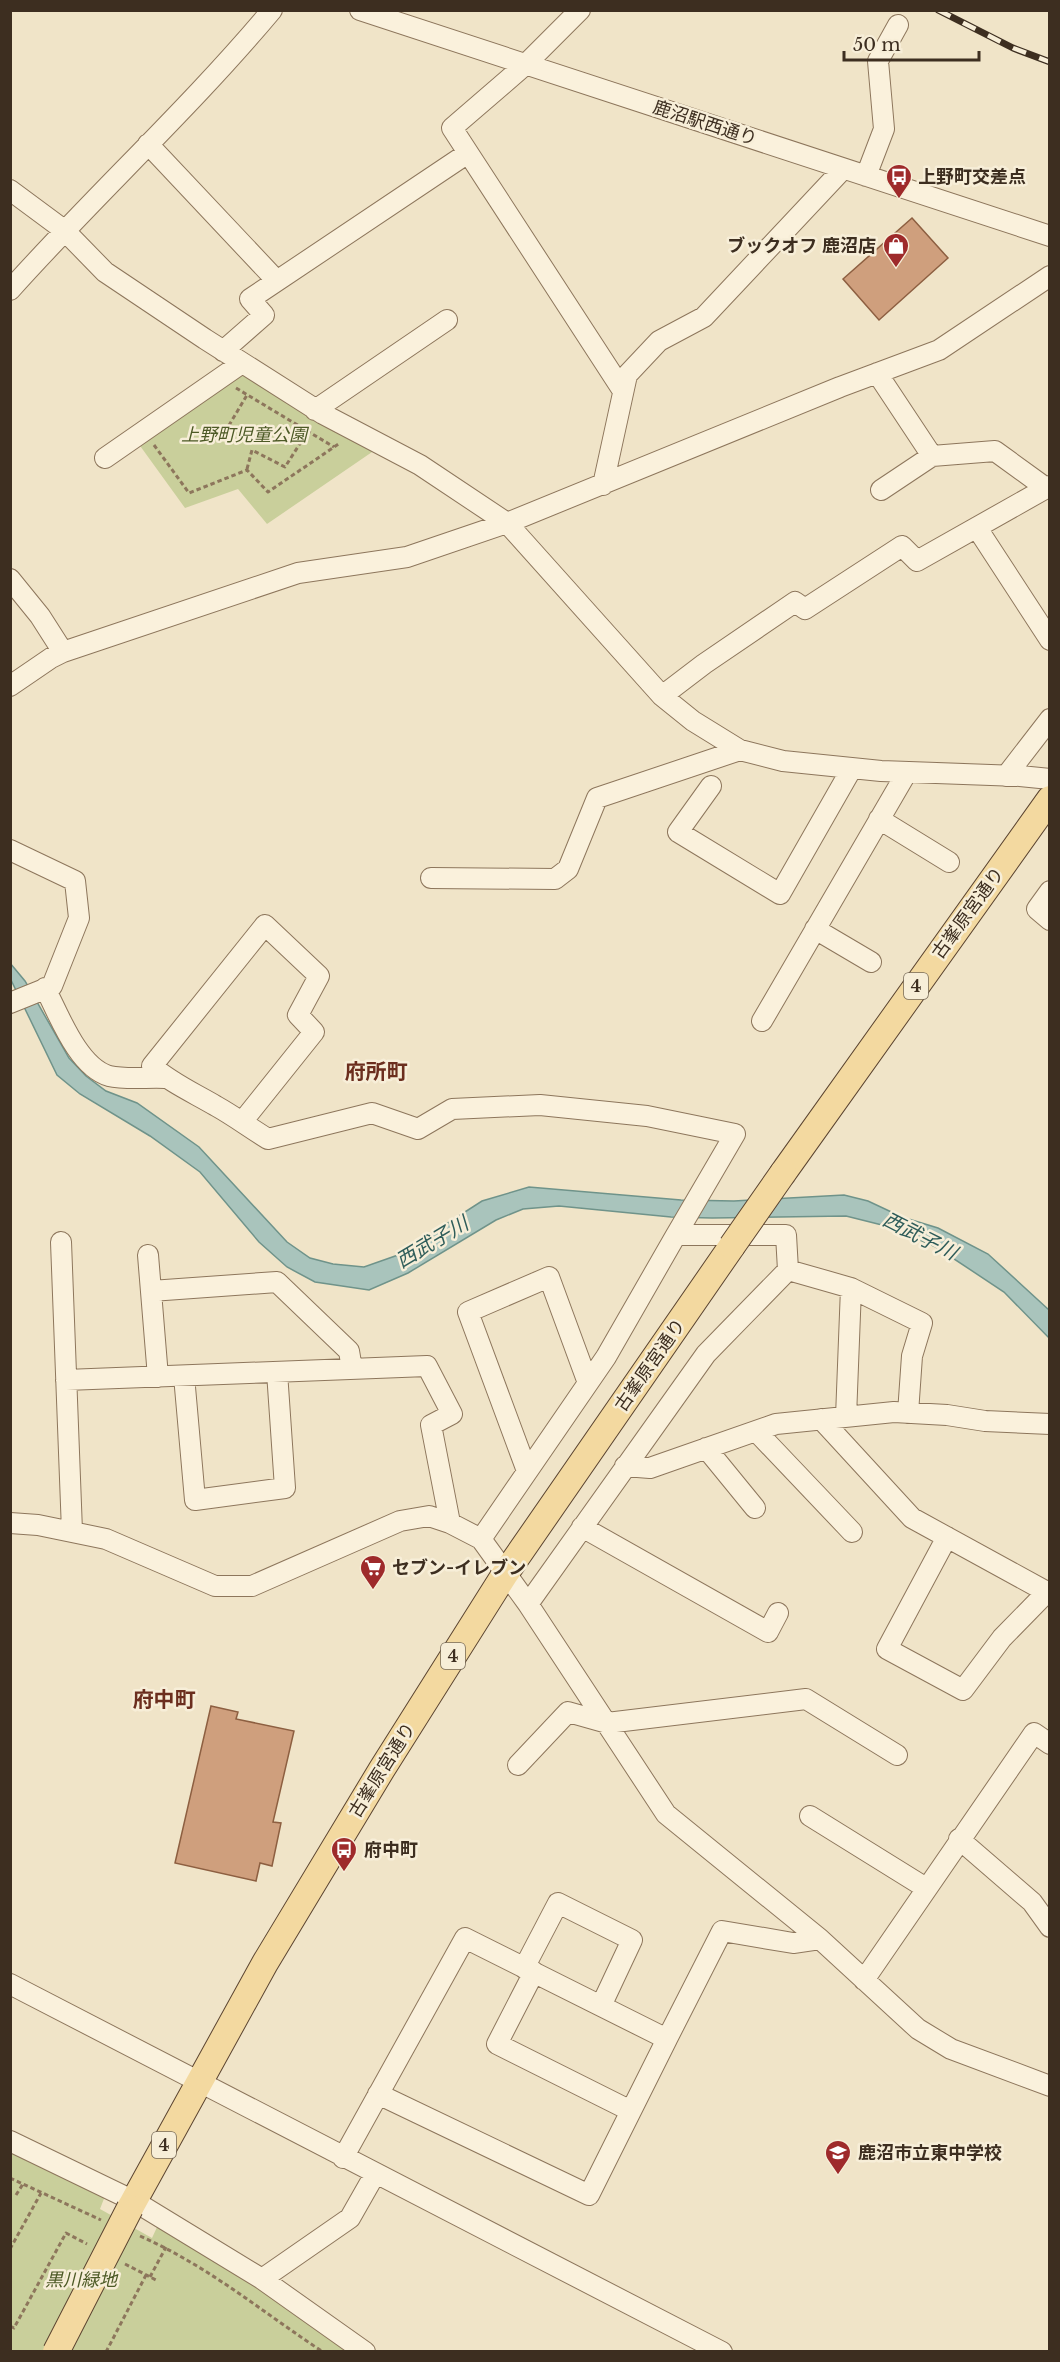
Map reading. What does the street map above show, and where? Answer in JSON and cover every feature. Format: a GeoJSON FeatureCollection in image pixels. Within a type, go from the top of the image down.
{"type":"FeatureCollection","features":[{"type":"Feature","properties":{"kind":"main road","name":"古峯原宮通り"},"geometry":{"type":"LineString","coordinates":[[56,2352],[132,2214],[199,2082],[326,1861],[505,1574],[783,1173],[1050,800]]}},
{"type":"Feature","properties":{"kind":"street"},"geometry":{"type":"LineString","coordinates":[[10,290],[272,10]]}},
{"type":"Feature","properties":{"kind":"street","name":"鹿沼駅西通り"},"geometry":{"type":"LineString","coordinates":[[360,10],[1050,236]]}},
{"type":"Feature","properties":{"kind":"street"},"geometry":{"type":"LineString","coordinates":[[580,10],[525,64],[452,128],[623,391]]}},
{"type":"Feature","properties":{"kind":"street"},"geometry":{"type":"LineString","coordinates":[[866,176],[884,129],[878,61],[898,25]]}},
{"type":"Feature","properties":{"kind":"street"},"geometry":{"type":"LineString","coordinates":[[148,144],[277,281]]}},
{"type":"Feature","properties":{"kind":"street"},"geometry":{"type":"LineString","coordinates":[[223,351],[264,315],[250,299],[468,153]]}},
{"type":"Feature","properties":{"kind":"street"},"geometry":{"type":"LineString","coordinates":[[603,485],[627,375],[659,341],[704,317],[843,169]]}},
{"type":"Feature","properties":{"kind":"street"},"geometry":{"type":"LineString","coordinates":[[10,190],[64,230],[105,272],[315,410],[420,465],[507,523],[662,696],[693,721],[740,750],[783,760],[852,768],[1050,779]]}},
{"type":"Feature","properties":{"kind":"street"},"geometry":{"type":"LineString","coordinates":[[10,686],[63,652],[298,573],[407,557],[507,523],[603,485],[607,481],[939,350],[1050,276]]}},
{"type":"Feature","properties":{"kind":"street"},"geometry":{"type":"LineString","coordinates":[[315,410],[447,320]]}},
{"type":"Feature","properties":{"kind":"street"},"geometry":{"type":"LineString","coordinates":[[105,458],[242,363]]}},
{"type":"Feature","properties":{"kind":"street"},"geometry":{"type":"LineString","coordinates":[[877,373],[932,456]]}},
{"type":"Feature","properties":{"kind":"street"},"geometry":{"type":"LineString","coordinates":[[662,696],[704,664],[795,602],[805,609],[902,546],[917,561],[1048,487],[995,451],[932,456],[881,490]]}},
{"type":"Feature","properties":{"kind":"street"},"geometry":{"type":"LineString","coordinates":[[977,528],[1050,640]]}},
{"type":"Feature","properties":{"kind":"street"},"geometry":{"type":"LineString","coordinates":[[10,579],[40,616],[63,652]]}},
{"type":"Feature","properties":{"kind":"street"},"geometry":{"type":"LineString","coordinates":[[1013,776],[1050,719]]}},
{"type":"Feature","properties":{"kind":"street"},"geometry":{"type":"LineString","coordinates":[[431,878],[555,879],[568,869],[597,798],[740,750]]}},
{"type":"Feature","properties":{"kind":"street"},"geometry":{"type":"LineString","coordinates":[[711,786],[678,832],[780,894],[852,768]]}},
{"type":"Feature","properties":{"kind":"street"},"geometry":{"type":"LineString","coordinates":[[762,1021],[907,772]]}},
{"type":"Feature","properties":{"kind":"street"},"geometry":{"type":"LineString","coordinates":[[879,819],[949,862]]}},
{"type":"Feature","properties":{"kind":"street"},"geometry":{"type":"LineString","coordinates":[[10,850],[75,881],[79,918],[52,986],[10,1003]]}},
{"type":"Feature","properties":{"kind":"street"},"geometry":{"type":"LineString","coordinates":[[1050,891],[1037,909],[1050,920]]}},
{"type":"Feature","properties":{"kind":"street"},"geometry":{"type":"LineString","coordinates":[[242,1122],[314,1032],[298,1015],[320,976],[265,925],[152,1066],[165,1078],[268,1139],[372,1113],[418,1129],[452,1109],[540,1105],[646,1116],[735,1134],[606,1357],[481,1539]]}},
{"type":"Feature","properties":{"kind":"street"},"geometry":{"type":"LineString","coordinates":[[815,929],[871,962]]}},
{"type":"Feature","properties":{"kind":"street"},"geometry":{"type":"LineString","coordinates":[[45,988],[80,1054],[99,1071],[110,1076],[165,1078]]}},
{"type":"Feature","properties":{"kind":"street"},"geometry":{"type":"LineString","coordinates":[[528,1604],[706,1354],[788,1270],[786,1235],[676,1235]]}},
{"type":"Feature","properties":{"kind":"street"},"geometry":{"type":"LineString","coordinates":[[61,1242],[72,1532]]}},
{"type":"Feature","properties":{"kind":"street"},"geometry":{"type":"LineString","coordinates":[[148,1255],[158,1377]]}},
{"type":"Feature","properties":{"kind":"street"},"geometry":{"type":"LineString","coordinates":[[788,1270],[851,1288],[922,1323],[912,1356],[908,1413]]}},
{"type":"Feature","properties":{"kind":"street"},"geometry":{"type":"LineString","coordinates":[[527,1471],[468,1312],[549,1277],[588,1383]]}},
{"type":"Feature","properties":{"kind":"street"},"geometry":{"type":"LineString","coordinates":[[151,1291],[277,1282],[349,1351],[352,1369]]}},
{"type":"Feature","properties":{"kind":"street"},"geometry":{"type":"LineString","coordinates":[[846,1417],[851,1288]]}},
{"type":"Feature","properties":{"kind":"street"},"geometry":{"type":"LineString","coordinates":[[66,1380],[427,1366],[452,1414],[431,1425],[450,1522]]}},
{"type":"Feature","properties":{"kind":"street"},"geometry":{"type":"LineString","coordinates":[[184,1376],[195,1500],[285,1488],[277,1372]]}},
{"type":"Feature","properties":{"kind":"street"},"geometry":{"type":"LineString","coordinates":[[625,1466],[650,1468],[776,1424],[821,1419],[908,1413],[948,1415],[985,1421],[1050,1424]]}},
{"type":"Feature","properties":{"kind":"street"},"geometry":{"type":"LineString","coordinates":[[821,1419],[912,1518],[947,1537],[1048,1592],[1002,1638],[963,1690],[887,1649],[947,1537]]}},
{"type":"Feature","properties":{"kind":"street"},"geometry":{"type":"LineString","coordinates":[[756,1431],[852,1532]]}},
{"type":"Feature","properties":{"kind":"street"},"geometry":{"type":"LineString","coordinates":[[706,1448],[755,1508]]}},
{"type":"Feature","properties":{"kind":"street"},"geometry":{"type":"LineString","coordinates":[[10,1523],[38,1525],[106,1539],[215,1586],[252,1586],[400,1521],[429,1516],[450,1522],[481,1539],[528,1604],[666,1814],[820,1939],[918,2029],[951,2049],[1050,2086]]}},
{"type":"Feature","properties":{"kind":"street"},"geometry":{"type":"LineString","coordinates":[[582,1527],[768,1632],[778,1613]]}},
{"type":"Feature","properties":{"kind":"street"},"geometry":{"type":"LineString","coordinates":[[518,1765],[568,1712],[607,1723],[806,1699],[897,1755]]}},
{"type":"Feature","properties":{"kind":"street"},"geometry":{"type":"LineString","coordinates":[[864,1980],[1034,1733],[1050,1743]]}},
{"type":"Feature","properties":{"kind":"street"},"geometry":{"type":"LineString","coordinates":[[810,1816],[926,1888]]}},
{"type":"Feature","properties":{"kind":"street"},"geometry":{"type":"LineString","coordinates":[[959,1839],[1032,1902],[1050,1927]]}},
{"type":"Feature","properties":{"kind":"street"},"geometry":{"type":"LineString","coordinates":[[601,2006],[632,1940],[558,1903],[497,2044],[631,2111]]}},
{"type":"Feature","properties":{"kind":"street"},"geometry":{"type":"LineString","coordinates":[[378,2094],[590,2195],[722,1931],[793,1944],[820,1939]]}},
{"type":"Feature","properties":{"kind":"street"},"geometry":{"type":"LineString","coordinates":[[343,2158],[465,1938],[667,2039]]}},
{"type":"Feature","properties":{"kind":"street"},"geometry":{"type":"LineString","coordinates":[[10,1984],[722,2352]]}},
{"type":"Feature","properties":{"kind":"street"},"geometry":{"type":"LineString","coordinates":[[10,2141],[132,2214],[262,2278],[365,2352]]}},
{"type":"Feature","properties":{"kind":"street"},"geometry":{"type":"LineString","coordinates":[[262,2278],[350,2218],[375,2174]]}},
{"type":"Feature","properties":{"kind":"path"},"geometry":{"type":"LineString","coordinates":[[236,388],[334,447]]}},
{"type":"Feature","properties":{"kind":"path"},"geometry":{"type":"LineString","coordinates":[[225,432],[247,395]]}},
{"type":"Feature","properties":{"kind":"path"},"geometry":{"type":"LineString","coordinates":[[247,470],[252,450],[285,467],[308,432]]}},
{"type":"Feature","properties":{"kind":"path"},"geometry":{"type":"LineString","coordinates":[[247,470],[268,492],[356,432]]}},
{"type":"Feature","properties":{"kind":"path"},"geometry":{"type":"LineString","coordinates":[[154,445],[189,493],[247,470]]}},
{"type":"Feature","properties":{"kind":"path"},"geometry":{"type":"LineString","coordinates":[[10,2178],[111,2224]]}},
{"type":"Feature","properties":{"kind":"path"},"geometry":{"type":"LineString","coordinates":[[16,2195],[23,2184]]}},
{"type":"Feature","properties":{"kind":"path"},"geometry":{"type":"LineString","coordinates":[[10,2249],[41,2193]]}},
{"type":"Feature","properties":{"kind":"path"},"geometry":{"type":"LineString","coordinates":[[132,2214],[166,2247],[204,2268],[323,2352]]}},
{"type":"Feature","properties":{"kind":"path"},"geometry":{"type":"LineString","coordinates":[[150,2277],[166,2247]]}},
{"type":"Feature","properties":{"kind":"path"},"geometry":{"type":"LineString","coordinates":[[106,2352],[146,2275]]}},
{"type":"Feature","properties":{"kind":"green space","name":"上野町児童公園"},"geometry":{"type":"Polygon","coordinates":[[[244,372],[375,450],[267,524],[238,489],[185,508],[138,443],[244,372]]]}},
{"type":"Feature","properties":{"kind":"green space","name":"黒川緑地"},"geometry":{"type":"Polygon","coordinates":[[[11,2151],[105,2196],[100,2209],[152,2238],[158,2225],[212,2256],[356,2351],[11,2352],[11,2151]]]}},
{"type":"Feature","properties":{"kind":"water","name":"西武子川"},"geometry":{"type":"Polygon","coordinates":[[[10,963],[25,981],[69,1058],[86,1076],[106,1091],[137,1103],[199,1147],[287,1242],[310,1258],[333,1264],[364,1267],[398,1255],[482,1201],[529,1187],[681,1200],[734,1201],[844,1195],[868,1201],[902,1217],[938,1228],[988,1254],[1049,1310],[1049,1338],[1004,1292],[936,1247],[890,1227],[846,1216],[712,1218],[671,1217],[559,1206],[523,1209],[496,1220],[408,1273],[369,1290],[315,1282],[287,1267],[259,1242],[200,1172],[150,1136],[80,1094],[57,1075],[11,980],[10,963]]]}},
{"type":"Feature","properties":{"kind":"building","name":"ブックオフ 鹿沼店"},"geometry":{"type":"Polygon","coordinates":[[[912,218],[948,258],[879,320],[843,279],[912,218]]]}},
{"type":"Feature","properties":{"kind":"building"},"geometry":{"type":"Polygon","coordinates":[[[211,1706],[238,1712],[236,1719],[294,1731],[273,1822],[281,1823],[272,1866],[260,1863],[256,1881],[175,1863],[211,1706]]]}},
{"type":"Feature","properties":{"kind":"railway"},"geometry":{"type":"LineString","coordinates":[[938,10],[1013,48],[1050,62]]}},
{"type":"Feature","properties":{"kind":"place","name":"上野町交差点"},"geometry":{"type":"Point","coordinates":[899,200]}},
{"type":"Feature","properties":{"kind":"place","name":"ブックオフ 鹿沼店"},"geometry":{"type":"Point","coordinates":[896,269]}},
{"type":"Feature","properties":{"kind":"place","name":"セブン-イレブン"},"geometry":{"type":"Point","coordinates":[373,1591]}},
{"type":"Feature","properties":{"kind":"place","name":"府中町"},"geometry":{"type":"Point","coordinates":[344,1873]}},
{"type":"Feature","properties":{"kind":"place","name":"鹿沼市立東中学校"},"geometry":{"type":"Point","coordinates":[838,2176]}},
{"type":"Feature","properties":{"kind":"district","name":"府所町"},"geometry":{"type":"Point","coordinates":[376,1072]}},
{"type":"Feature","properties":{"kind":"district","name":"府中町"},"geometry":{"type":"Point","coordinates":[164,1700]}}]}
